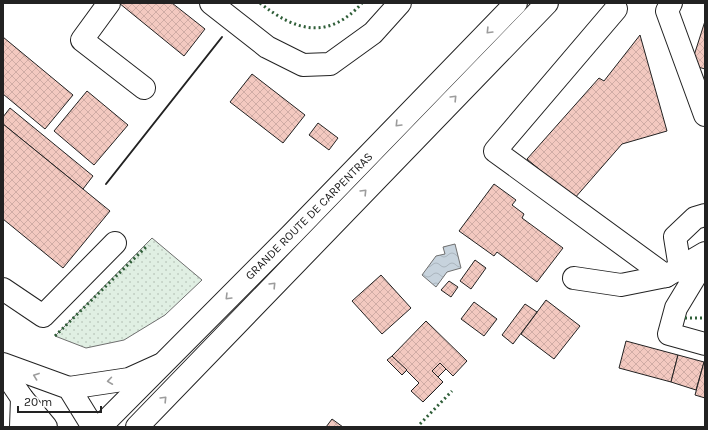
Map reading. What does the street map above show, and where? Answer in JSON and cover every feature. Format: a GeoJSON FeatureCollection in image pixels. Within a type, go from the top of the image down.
{"type":"FeatureCollection","features":[{"type":"Feature","properties":{"kind":"main road"},"geometry":{"type":"LineString","coordinates":[[109,3],[82,40],[144,88]]}},
{"type":"Feature","properties":{"kind":"main road"},"geometry":{"type":"LineString","coordinates":[[211,3],[267,47],[303,65],[330,64],[373,33],[400,3]]}},
{"type":"Feature","properties":{"kind":"main road","name":"GRANDE ROUTE DE CARPENTRAS"},"geometry":{"type":"LineString","coordinates":[[100,427],[292,234],[516,3]]}},
{"type":"Feature","properties":{"kind":"main road","name":"GRANDE ROUTE DE CARPENTRAS"},"geometry":{"type":"LineString","coordinates":[[137,427],[547,3]]}},
{"type":"Feature","properties":{"kind":"main road"},"geometry":{"type":"LineString","coordinates":[[672,3],[667,10],[705,115]]}},
{"type":"Feature","properties":{"kind":"main road"},"geometry":{"type":"LineString","coordinates":[[616,9],[495,151],[686,276]]}},
{"type":"Feature","properties":{"kind":"main road"},"geometry":{"type":"LineString","coordinates":[[686,276],[675,237],[694,218],[705,215]]}},
{"type":"Feature","properties":{"kind":"main road"},"geometry":{"type":"LineString","coordinates":[[3,289],[43,316],[115,243]]}},
{"type":"Feature","properties":{"kind":"main road"},"geometry":{"type":"LineString","coordinates":[[705,254],[686,276],[669,334],[705,344]]}},
{"type":"Feature","properties":{"kind":"main road"},"geometry":{"type":"LineString","coordinates":[[574,278],[621,285],[686,276],[705,260]]}},
{"type":"Feature","properties":{"kind":"main road"},"geometry":{"type":"LineString","coordinates":[[3,364],[69,388],[129,378],[160,365]]}},
{"type":"Feature","properties":{"kind":"main road"},"geometry":{"type":"LineString","coordinates":[[3,370],[22,398],[46,427]]}},
{"type":"Feature","properties":{"kind":"main road"},"geometry":{"type":"LineString","coordinates":[[69,388],[93,427]]}},
{"type":"Feature","properties":{"kind":"main road"},"geometry":{"type":"LineString","coordinates":[[20,427],[22,398]]}},
{"type":"Feature","properties":{"kind":"green space"},"geometry":{"type":"Polygon","coordinates":[[[152,238],[202,280],[165,315],[124,340],[86,348],[55,336],[152,238]]]}},
{"type":"Feature","properties":{"kind":"water"},"geometry":{"type":"Polygon","coordinates":[[[455,244],[461,268],[447,272],[436,287],[422,275],[436,256],[445,254],[443,247],[455,244]]]}},
{"type":"Feature","properties":{"kind":"building"},"geometry":{"type":"Polygon","coordinates":[[[119,3],[172,3],[205,29],[184,56],[119,3]]]}},
{"type":"Feature","properties":{"kind":"building"},"geometry":{"type":"Polygon","coordinates":[[[705,21],[705,69],[691,65],[705,21]]]}},
{"type":"Feature","properties":{"kind":"building"},"geometry":{"type":"Polygon","coordinates":[[[640,35],[667,131],[622,144],[574,199],[527,159],[599,78],[604,81],[640,35]]]}},
{"type":"Feature","properties":{"kind":"building"},"geometry":{"type":"Polygon","coordinates":[[[3,37],[73,95],[45,129],[3,94],[3,37]]]}},
{"type":"Feature","properties":{"kind":"building"},"geometry":{"type":"Polygon","coordinates":[[[252,74],[305,115],[283,143],[230,102],[252,74]]]}},
{"type":"Feature","properties":{"kind":"building"},"geometry":{"type":"Polygon","coordinates":[[[87,91],[128,125],[94,165],[54,131],[87,91]]]}},
{"type":"Feature","properties":{"kind":"building"},"geometry":{"type":"Polygon","coordinates":[[[10,108],[93,176],[83,189],[3,124],[3,117],[10,108]]]}},
{"type":"Feature","properties":{"kind":"building"},"geometry":{"type":"Polygon","coordinates":[[[318,123],[338,138],[329,150],[309,135],[318,123]]]}},
{"type":"Feature","properties":{"kind":"building"},"geometry":{"type":"Polygon","coordinates":[[[3,124],[110,211],[63,268],[3,219],[3,124]]]}},
{"type":"Feature","properties":{"kind":"building"},"geometry":{"type":"Polygon","coordinates":[[[494,184],[516,200],[512,205],[524,214],[522,218],[563,248],[537,282],[497,252],[494,256],[459,231],[494,184]]]}},
{"type":"Feature","properties":{"kind":"building"},"geometry":{"type":"Polygon","coordinates":[[[475,260],[486,268],[471,289],[460,281],[475,260]]]}},
{"type":"Feature","properties":{"kind":"building"},"geometry":{"type":"Polygon","coordinates":[[[381,275],[411,308],[382,334],[352,301],[381,275]]]}},
{"type":"Feature","properties":{"kind":"building"},"geometry":{"type":"Polygon","coordinates":[[[449,281],[458,287],[451,297],[441,290],[449,281]]]}},
{"type":"Feature","properties":{"kind":"building"},"geometry":{"type":"Polygon","coordinates":[[[546,300],[580,326],[554,359],[521,334],[546,300]]]}},
{"type":"Feature","properties":{"kind":"building"},"geometry":{"type":"Polygon","coordinates":[[[474,302],[497,319],[484,336],[461,319],[474,302]]]}},
{"type":"Feature","properties":{"kind":"building"},"geometry":{"type":"Polygon","coordinates":[[[525,304],[537,312],[513,344],[502,335],[525,304]]]}},
{"type":"Feature","properties":{"kind":"building"},"geometry":{"type":"Polygon","coordinates":[[[426,321],[467,361],[453,376],[440,363],[432,371],[443,382],[423,402],[411,391],[419,383],[392,356],[426,321]]]}},
{"type":"Feature","properties":{"kind":"building"},"geometry":{"type":"Polygon","coordinates":[[[626,341],[678,355],[671,382],[619,368],[626,341]]]}},
{"type":"Feature","properties":{"kind":"building"},"geometry":{"type":"Polygon","coordinates":[[[678,355],[704,362],[696,390],[671,382],[678,355]]]}},
{"type":"Feature","properties":{"kind":"building"},"geometry":{"type":"Polygon","coordinates":[[[392,356],[407,370],[402,375],[387,360],[392,356]]]}},
{"type":"Feature","properties":{"kind":"building"},"geometry":{"type":"Polygon","coordinates":[[[704,362],[705,363],[705,398],[695,395],[704,362]]]}},
{"type":"Feature","properties":{"kind":"building"},"geometry":{"type":"Polygon","coordinates":[[[440,363],[446,369],[438,377],[432,371],[440,363]]]}},
{"type":"Feature","properties":{"kind":"building"},"geometry":{"type":"Polygon","coordinates":[[[332,419],[343,427],[326,427],[332,419]]]}},
{"type":"Feature","properties":{"kind":"hedge"},"geometry":{"type":"LineString","coordinates":[[260,3],[273,13],[286,20],[299,26],[312,28],[325,27],[337,23],[350,15],[362,3]]}},
{"type":"Feature","properties":{"kind":"hedge"},"geometry":{"type":"LineString","coordinates":[[55,336],[148,245]]}},
{"type":"Feature","properties":{"kind":"hedge"},"geometry":{"type":"LineString","coordinates":[[685,318],[705,318]]}},
{"type":"Feature","properties":{"kind":"hedge"},"geometry":{"type":"LineString","coordinates":[[420,424],[452,391]]}},
{"type":"Feature","properties":{"kind":"wall"},"geometry":{"type":"LineString","coordinates":[[106,184],[222,37]]}}]}
